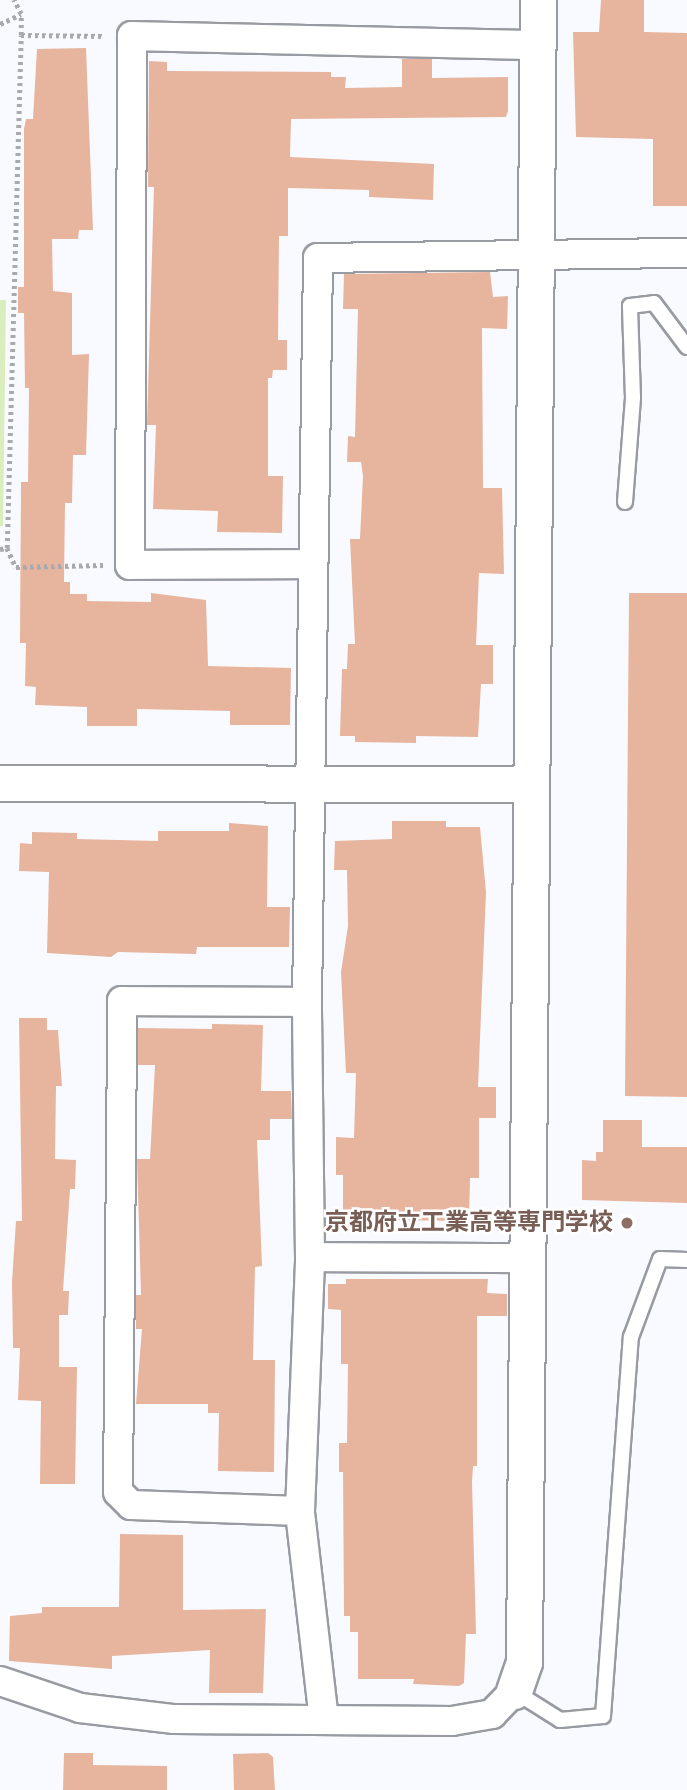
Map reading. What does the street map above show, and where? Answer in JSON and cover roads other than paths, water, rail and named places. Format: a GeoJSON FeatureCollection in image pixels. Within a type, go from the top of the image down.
{"type":"FeatureCollection","features":[{"type":"Feature","properties":{"kind":"street"},"geometry":{"type":"LineString","coordinates":[[0,1681],[93,1709],[174,1719],[452,1721],[492,1714],[514,1691],[524,1662],[531,784],[539,252],[538,0]]}},
{"type":"Feature","properties":{"kind":"street"},"geometry":{"type":"LineString","coordinates":[[311,564],[130,565],[132,36],[537,45]]}},
{"type":"Feature","properties":{"kind":"street"},"geometry":{"type":"LineString","coordinates":[[324,1720],[300,1511],[310,1257],[307,1002],[311,564],[318,258],[539,252],[687,253]]}},
{"type":"Feature","properties":{"kind":"street"},"geometry":{"type":"LineString","coordinates":[[0,783],[531,784]]}},
{"type":"Feature","properties":{"kind":"street"},"geometry":{"type":"LineString","coordinates":[[300,1511],[131,1504],[118,1492],[122,1001],[307,1002]]}},
{"type":"Feature","properties":{"kind":"street"},"geometry":{"type":"LineString","coordinates":[[310,1257],[528,1258]]}},
{"type":"Feature","properties":{"kind":"lane"},"geometry":{"type":"LineString","coordinates":[[625,502],[633,398],[631,306],[654,303],[687,347]]}},
{"type":"Feature","properties":{"kind":"lane"},"geometry":{"type":"LineString","coordinates":[[514,1691],[561,1720],[603,1716],[631,1337],[660,1259],[687,1260]]}},
{"type":"Feature","properties":{"kind":"place","name":"京都府立工業高等専門学校"},"geometry":{"type":"Point","coordinates":[627,1223]}}]}
